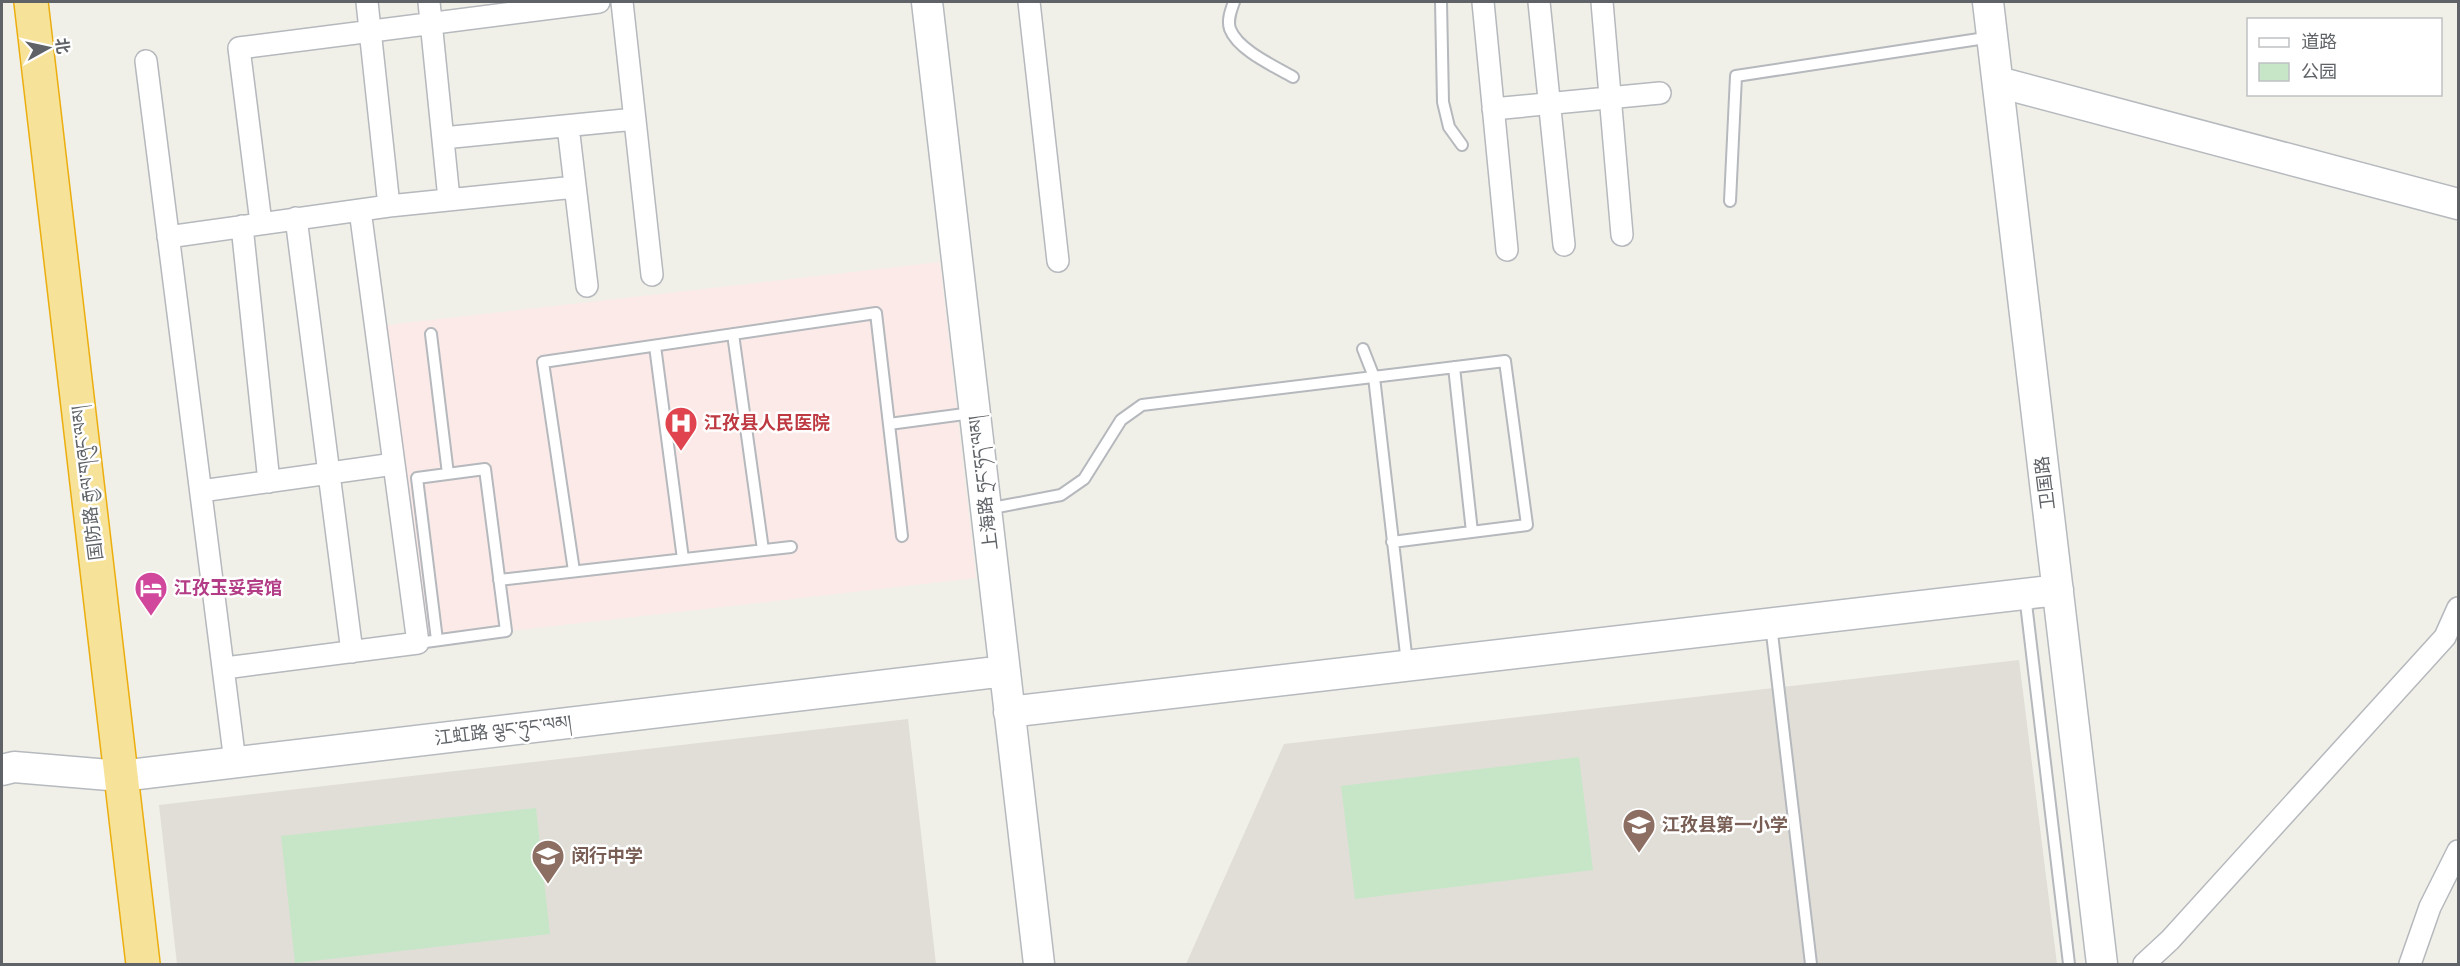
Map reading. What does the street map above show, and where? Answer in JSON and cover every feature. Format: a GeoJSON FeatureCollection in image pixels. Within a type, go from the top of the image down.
{"type":"FeatureCollection","features":[{"type":"Feature","properties":{"kind":"highway","name":"国防路 རྒྱལ་གཞུང་ལམ།"},"geometry":{"type":"LineString","coordinates":[[31,2],[143,964]]}},
{"type":"Feature","properties":{"kind":"main road","name":"上海路 ཧྲང་ཧད་ལམ།"},"geometry":{"type":"LineString","coordinates":[[927,2],[1040,964]]}},
{"type":"Feature","properties":{"kind":"main road","name":"卫国路"},"geometry":{"type":"LineString","coordinates":[[1988,2],[2102,964]]}},
{"type":"Feature","properties":{"kind":"main road"},"geometry":{"type":"LineString","coordinates":[[1998,82],[2458,204]]}},
{"type":"Feature","properties":{"kind":"main road"},"geometry":{"type":"LineString","coordinates":[[1010,712],[2058,590]]}},
{"type":"Feature","properties":{"kind":"main road","name":"江虹路 ལྕང་ཧུང་ལམ།"},"geometry":{"type":"LineString","coordinates":[[2,770],[14,767],[121,776],[1005,671]]}},
{"type":"Feature","properties":{"kind":"street"},"geometry":{"type":"LineString","coordinates":[[367,2],[389,206]]}},
{"type":"Feature","properties":{"kind":"street"},"geometry":{"type":"LineString","coordinates":[[270,482],[239,48],[370,30],[430,12],[599,2]]}},
{"type":"Feature","properties":{"kind":"street"},"geometry":{"type":"LineString","coordinates":[[622,2],[652,275]]}},
{"type":"Feature","properties":{"kind":"street"},"geometry":{"type":"LineString","coordinates":[[1029,2],[1058,261]]}},
{"type":"Feature","properties":{"kind":"street"},"geometry":{"type":"LineString","coordinates":[[1483,2],[1507,250]]}},
{"type":"Feature","properties":{"kind":"street"},"geometry":{"type":"LineString","coordinates":[[1539,2],[1564,245]]}},
{"type":"Feature","properties":{"kind":"street"},"geometry":{"type":"LineString","coordinates":[[1602,2],[1622,235]]}},
{"type":"Feature","properties":{"kind":"street"},"geometry":{"type":"LineString","coordinates":[[430,12],[449,199]]}},
{"type":"Feature","properties":{"kind":"street"},"geometry":{"type":"LineString","coordinates":[[146,62],[225,668],[235,762]]}},
{"type":"Feature","properties":{"kind":"street"},"geometry":{"type":"LineString","coordinates":[[1493,109],[1660,93]]}},
{"type":"Feature","properties":{"kind":"street"},"geometry":{"type":"LineString","coordinates":[[443,138],[635,119]]}},
{"type":"Feature","properties":{"kind":"street"},"geometry":{"type":"LineString","coordinates":[[568,126],[587,286]]}},
{"type":"Feature","properties":{"kind":"street"},"geometry":{"type":"LineString","coordinates":[[168,237],[389,206],[575,187]]}},
{"type":"Feature","properties":{"kind":"street"},"geometry":{"type":"LineString","coordinates":[[225,668],[428,642],[394,464],[360,210]]}},
{"type":"Feature","properties":{"kind":"street"},"geometry":{"type":"LineString","coordinates":[[296,218],[351,652]]}},
{"type":"Feature","properties":{"kind":"street"},"geometry":{"type":"LineString","coordinates":[[201,491],[394,464]]}},
{"type":"Feature","properties":{"kind":"street"},"geometry":{"type":"LineString","coordinates":[[2144,964],[2170,940],[2445,638],[2458,608]]}},
{"type":"Feature","properties":{"kind":"street"},"geometry":{"type":"LineString","coordinates":[[2410,964],[2430,907],[2458,851]]}},
{"type":"Feature","properties":{"kind":"lane"},"geometry":{"type":"LineString","coordinates":[[1234,2],[1229,16],[1230,29],[1246,49],[1293,77]]}},
{"type":"Feature","properties":{"kind":"lane"},"geometry":{"type":"LineString","coordinates":[[1441,2],[1443,102],[1449,127],[1462,145]]}},
{"type":"Feature","properties":{"kind":"lane"},"geometry":{"type":"LineString","coordinates":[[1730,201],[1736,76],[1992,37]]}},
{"type":"Feature","properties":{"kind":"lane"},"geometry":{"type":"LineString","coordinates":[[574,571],[543,362],[876,313],[902,536]]}},
{"type":"Feature","properties":{"kind":"lane"},"geometry":{"type":"LineString","coordinates":[[431,334],[448,474]]}},
{"type":"Feature","properties":{"kind":"lane"},"geometry":{"type":"LineString","coordinates":[[733,334],[763,550]]}},
{"type":"Feature","properties":{"kind":"lane"},"geometry":{"type":"LineString","coordinates":[[655,346],[683,559]]}},
{"type":"Feature","properties":{"kind":"lane"},"geometry":{"type":"LineString","coordinates":[[1364,349],[1374,377],[1407,666]]}},
{"type":"Feature","properties":{"kind":"lane"},"geometry":{"type":"LineString","coordinates":[[986,509],[1061,495],[1084,479],[1121,420],[1142,405],[1505,361],[1527,525],[1392,542]]}},
{"type":"Feature","properties":{"kind":"lane"},"geometry":{"type":"LineString","coordinates":[[1454,367],[1472,532]]}},
{"type":"Feature","properties":{"kind":"lane"},"geometry":{"type":"LineString","coordinates":[[889,424],[975,412]]}},
{"type":"Feature","properties":{"kind":"lane"},"geometry":{"type":"LineString","coordinates":[[485,469],[506,631],[428,642],[417,477],[448,474],[485,469]]}},
{"type":"Feature","properties":{"kind":"lane"},"geometry":{"type":"LineString","coordinates":[[499,580],[791,547]]}},
{"type":"Feature","properties":{"kind":"lane"},"geometry":{"type":"LineString","coordinates":[[2025,594],[2069,964]]}},
{"type":"Feature","properties":{"kind":"lane"},"geometry":{"type":"LineString","coordinates":[[1771,624],[1811,964]]}},
{"type":"Feature","properties":{"kind":"shaded area","name":"江孜县人民医院"},"geometry":{"type":"Polygon","coordinates":[[[940,262],[976,578],[423,641],[387,325],[940,262]]]}},
{"type":"Feature","properties":{"kind":"shaded area","name":"江孜县第一小学"},"geometry":{"type":"Polygon","coordinates":[[[2019,660],[2057,964],[1186,964],[1284,744],[2019,660]]]}},
{"type":"Feature","properties":{"kind":"shaded area","name":"闵行中学"},"geometry":{"type":"Polygon","coordinates":[[[908,719],[936,964],[177,964],[159,805],[908,719]]]}},
{"type":"Feature","properties":{"kind":"green space"},"geometry":{"type":"Polygon","coordinates":[[[1579,757],[1593,870],[1355,899],[1341,786],[1579,757]]]}},
{"type":"Feature","properties":{"kind":"green space"},"geometry":{"type":"Polygon","coordinates":[[[536,808],[550,934],[295,963],[281,836],[536,808]]]}},
{"type":"Feature","properties":{"kind":"place","name":"江孜县人民医院"},"geometry":{"type":"Point","coordinates":[681,452]}},
{"type":"Feature","properties":{"kind":"place","name":"江孜玉妥宾馆"},"geometry":{"type":"Point","coordinates":[151,617]}},
{"type":"Feature","properties":{"kind":"place","name":"江孜县第一小学"},"geometry":{"type":"Point","coordinates":[1639,854]}},
{"type":"Feature","properties":{"kind":"place","name":"闵行中学"},"geometry":{"type":"Point","coordinates":[548,885]}}]}
